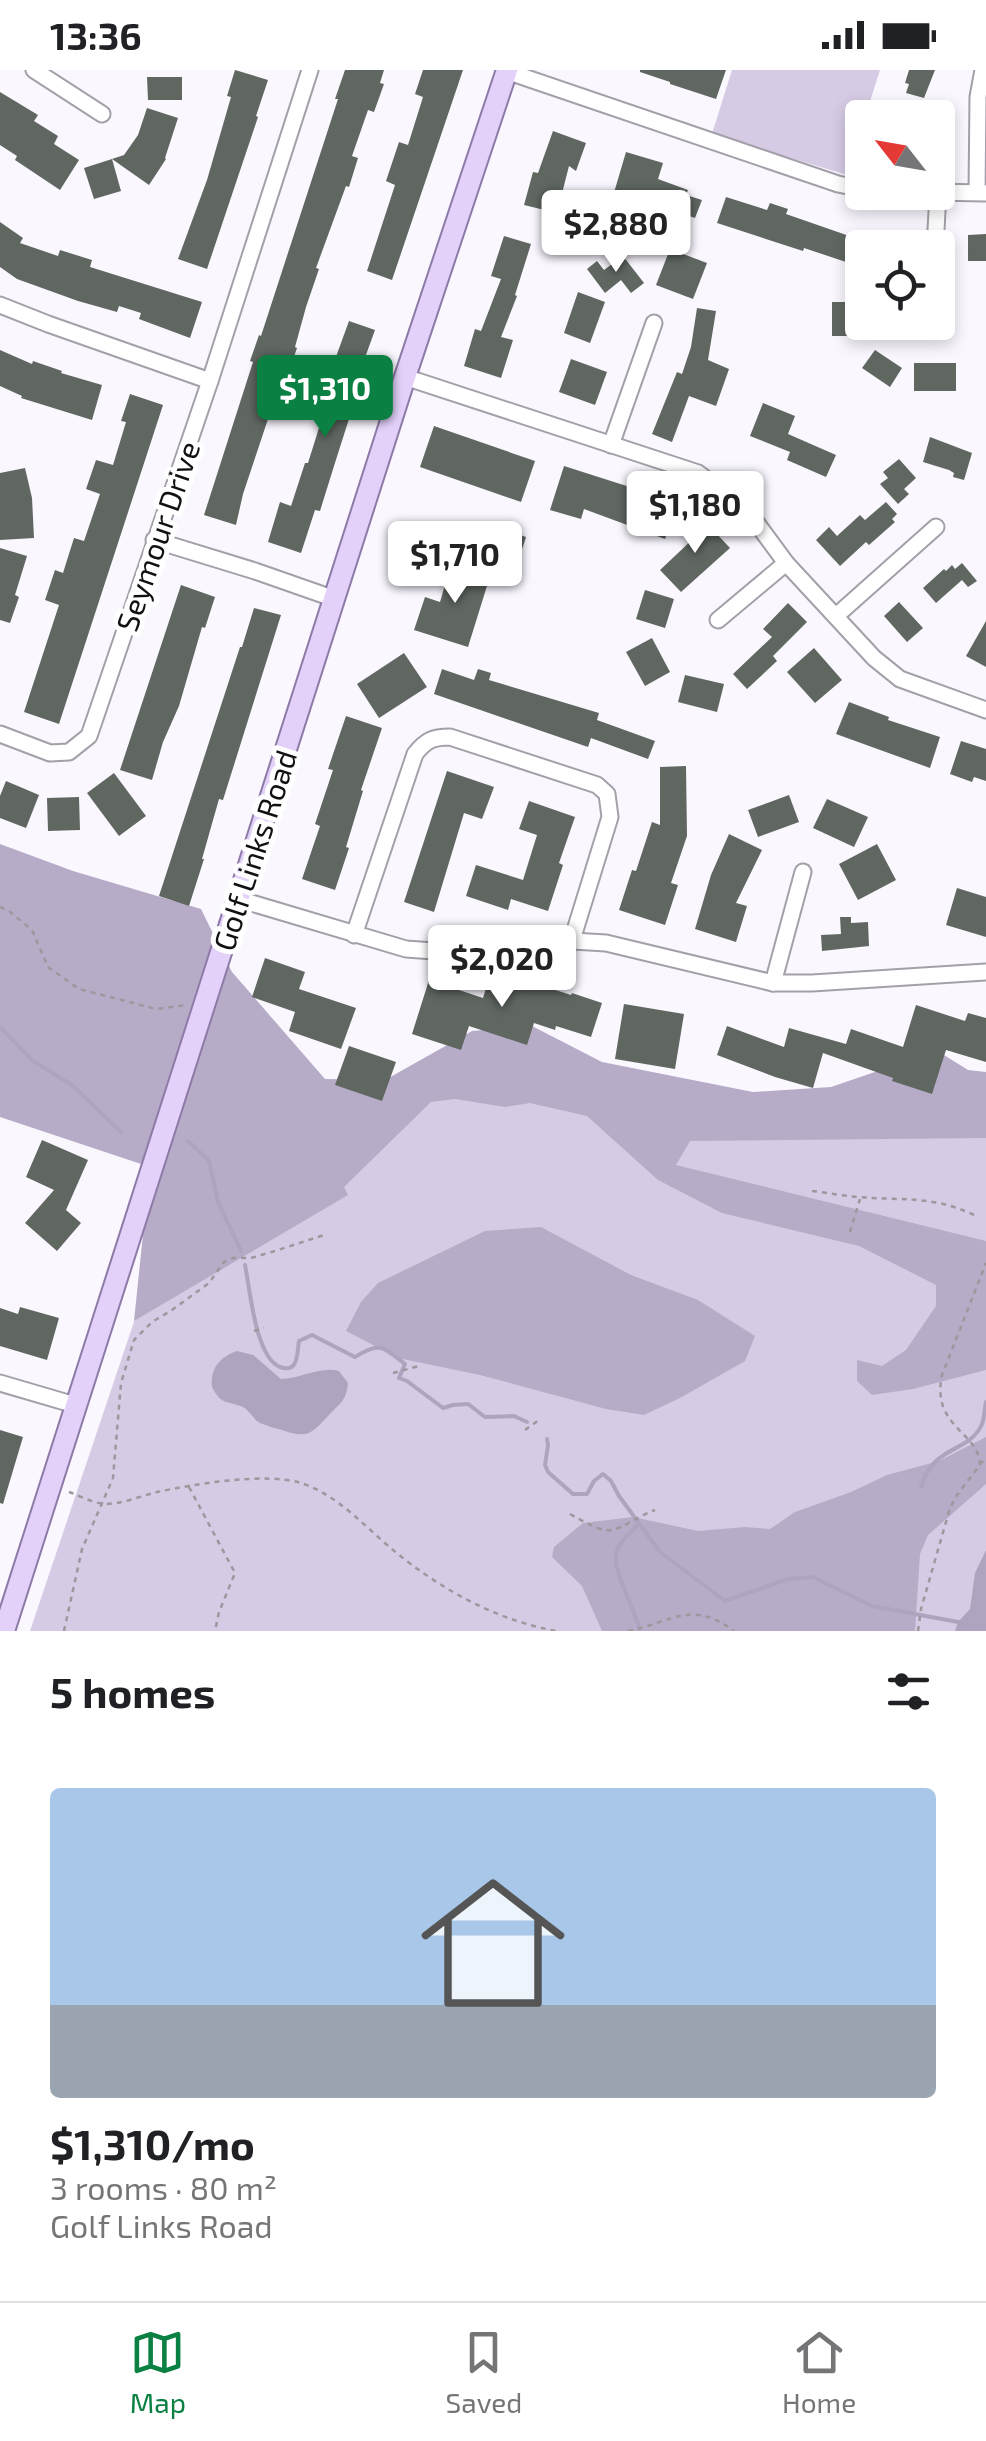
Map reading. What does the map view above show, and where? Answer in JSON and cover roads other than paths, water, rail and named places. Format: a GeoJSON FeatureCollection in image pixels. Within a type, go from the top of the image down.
{"type":"FeatureCollection","features":[{"type":"Feature","properties":{"kind":"main road","name":"Golf Links Road"},"geometry":{"type":"LineString","coordinates":[[4,1631],[506,71]]}},
{"type":"Feature","properties":{"kind":"street"},"geometry":{"type":"LineString","coordinates":[[34,70],[102,114]]}},
{"type":"Feature","properties":{"kind":"street","name":"Seymour Drive"},"geometry":{"type":"LineString","coordinates":[[0,734],[50,753],[70,752],[90,736],[310,70]]}},
{"type":"Feature","properties":{"kind":"street"},"geometry":{"type":"LineString","coordinates":[[955,193],[982,192],[978,97],[983,70]]}},
{"type":"Feature","properties":{"kind":"street"},"geometry":{"type":"LineString","coordinates":[[506,71],[845,185]]}},
{"type":"Feature","properties":{"kind":"street"},"geometry":{"type":"LineString","coordinates":[[0,305],[210,381]]}},
{"type":"Feature","properties":{"kind":"street"},"geometry":{"type":"LineString","coordinates":[[611,445],[654,323]]}},
{"type":"Feature","properties":{"kind":"street"},"geometry":{"type":"LineString","coordinates":[[405,377],[698,473],[748,510],[786,563],[874,658],[900,679],[986,710]]}},
{"type":"Feature","properties":{"kind":"street"},"geometry":{"type":"LineString","coordinates":[[836,616],[936,527]]}},
{"type":"Feature","properties":{"kind":"street"},"geometry":{"type":"LineString","coordinates":[[154,540],[335,599]]}},
{"type":"Feature","properties":{"kind":"street"},"geometry":{"type":"LineString","coordinates":[[718,620],[786,563]]}},
{"type":"Feature","properties":{"kind":"street"},"geometry":{"type":"LineString","coordinates":[[354,935],[415,754],[434,737],[450,737],[597,785],[607,794],[610,818],[572,940]]}},
{"type":"Feature","properties":{"kind":"street"},"geometry":{"type":"LineString","coordinates":[[773,982],[804,872]]}},
{"type":"Feature","properties":{"kind":"street"},"geometry":{"type":"LineString","coordinates":[[238,898],[406,949],[468,950],[540,939],[606,942],[773,982],[986,972]]}},
{"type":"Feature","properties":{"kind":"street"},"geometry":{"type":"LineString","coordinates":[[0,1383],[74,1405]]}},
{"type":"Feature","properties":{"kind":"waterway"},"geometry":{"type":"LineString","coordinates":[[0,1027],[32,1060],[73,1086],[121,1132]]}},
{"type":"Feature","properties":{"kind":"waterway"},"geometry":{"type":"LineString","coordinates":[[188,1141],[209,1161],[218,1202],[241,1251]]}},
{"type":"Feature","properties":{"kind":"waterway"},"geometry":{"type":"LineString","coordinates":[[245,1265],[259,1336],[272,1361],[280,1367],[294,1365],[299,1341],[312,1335],[355,1357],[381,1348],[405,1364],[399,1378],[443,1408],[468,1404],[485,1417],[514,1416],[527,1422]]}},
{"type":"Feature","properties":{"kind":"waterway"},"geometry":{"type":"LineString","coordinates":[[921,1487],[926,1473],[942,1456],[975,1435],[986,1402]]}},
{"type":"Feature","properties":{"kind":"waterway"},"geometry":{"type":"LineString","coordinates":[[547,1439],[548,1472],[573,1494],[587,1494],[603,1474],[619,1496]]}},
{"type":"Feature","properties":{"kind":"waterway"},"geometry":{"type":"LineString","coordinates":[[619,1496],[660,1552],[725,1601],[788,1579],[813,1577],[872,1606],[958,1622]]}},
{"type":"Feature","properties":{"kind":"waterway"},"geometry":{"type":"LineString","coordinates":[[638,1524],[619,1546],[616,1562],[640,1631]]}}]}
